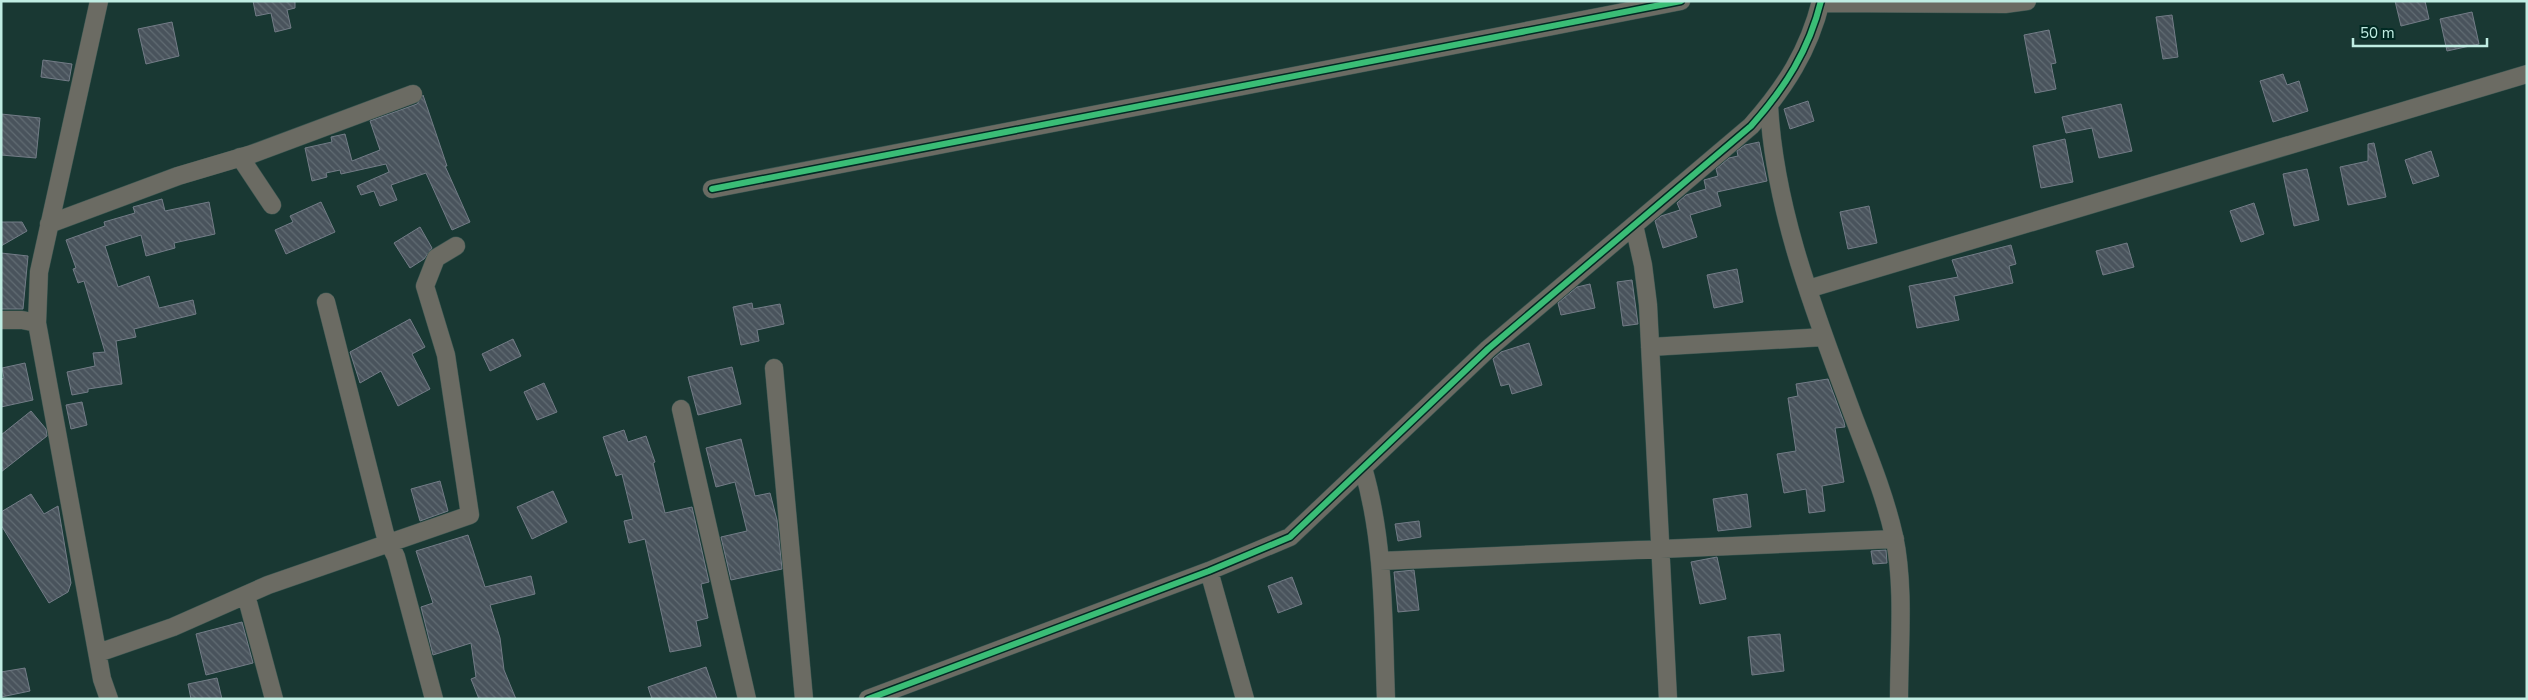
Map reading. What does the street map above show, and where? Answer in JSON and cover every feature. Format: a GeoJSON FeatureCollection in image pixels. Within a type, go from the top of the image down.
{"type":"FeatureCollection","features":[{"type":"Feature","properties":{"kind":"street"},"geometry":{"type":"LineString","coordinates":[[100,1],[48,224],[39,272],[37,323],[108,699]]}},
{"type":"Feature","properties":{"kind":"street"},"geometry":{"type":"LineString","coordinates":[[712,189],[1681,1]]}},
{"type":"Feature","properties":{"kind":"street"},"geometry":{"type":"LineString","coordinates":[[868,699],[1209,571],[1290,537],[1488,349],[1732,143],[1769,106],[1798,64],[1808,42],[1821,2],[2005,4],[2027,1]]}},
{"type":"Feature","properties":{"kind":"street"},"geometry":{"type":"LineString","coordinates":[[1808,289],[2527,74]]}},
{"type":"Feature","properties":{"kind":"street"},"geometry":{"type":"LineString","coordinates":[[48,224],[178,176],[240,157],[413,94]]}},
{"type":"Feature","properties":{"kind":"street"},"geometry":{"type":"LineString","coordinates":[[1769,106],[1770,135],[1778,181],[1793,243],[1824,338],[1881,491],[1894,538],[1899,590],[1899,699]]}},
{"type":"Feature","properties":{"kind":"street"},"geometry":{"type":"LineString","coordinates":[[240,157],[272,205]]}},
{"type":"Feature","properties":{"kind":"street"},"geometry":{"type":"LineString","coordinates":[[1634,225],[1646,285],[1668,699]]}},
{"type":"Feature","properties":{"kind":"street"},"geometry":{"type":"LineString","coordinates":[[98,653],[173,627],[268,585],[470,515],[448,363],[425,286],[436,258],[456,246]]}},
{"type":"Feature","properties":{"kind":"street"},"geometry":{"type":"LineString","coordinates":[[326,302],[390,544],[396,557],[434,699]]}},
{"type":"Feature","properties":{"kind":"street"},"geometry":{"type":"LineString","coordinates":[[1,320],[22,320],[37,323]]}},
{"type":"Feature","properties":{"kind":"street"},"geometry":{"type":"LineString","coordinates":[[1650,347],[1824,338]]}},
{"type":"Feature","properties":{"kind":"street"},"geometry":{"type":"LineString","coordinates":[[774,368],[804,699]]}},
{"type":"Feature","properties":{"kind":"street"},"geometry":{"type":"LineString","coordinates":[[681,409],[747,699]]}},
{"type":"Feature","properties":{"kind":"street"},"geometry":{"type":"LineString","coordinates":[[1363,468],[1371,501],[1380,561],[1386,699]]}},
{"type":"Feature","properties":{"kind":"street"},"geometry":{"type":"LineString","coordinates":[[1380,561],[1894,538]]}},
{"type":"Feature","properties":{"kind":"street"},"geometry":{"type":"LineString","coordinates":[[1209,571],[1245,699]]}},
{"type":"Feature","properties":{"kind":"street"},"geometry":{"type":"LineString","coordinates":[[246,595],[274,699]]}},
{"type":"Feature","properties":{"kind":"building"},"geometry":{"type":"Polygon","coordinates":[[[253,1],[295,1],[295,8],[287,10],[291,28],[275,32],[271,13],[256,16],[253,1]]]}},
{"type":"Feature","properties":{"kind":"building"},"geometry":{"type":"Polygon","coordinates":[[[2395,1],[2425,1],[2429,19],[2401,26],[2395,1]]]}},
{"type":"Feature","properties":{"kind":"building"},"geometry":{"type":"Polygon","coordinates":[[[2472,12],[2479,44],[2447,51],[2440,19],[2472,12]]]}},
{"type":"Feature","properties":{"kind":"building"},"geometry":{"type":"Polygon","coordinates":[[[2172,15],[2178,57],[2163,59],[2156,17],[2172,15]]]}},
{"type":"Feature","properties":{"kind":"building"},"geometry":{"type":"Polygon","coordinates":[[[172,22],[179,56],[146,64],[138,29],[172,22]]]}},
{"type":"Feature","properties":{"kind":"building"},"geometry":{"type":"Polygon","coordinates":[[[2049,30],[2056,63],[2051,64],[2056,89],[2035,93],[2024,35],[2049,30]]]}},
{"type":"Feature","properties":{"kind":"building"},"geometry":{"type":"Polygon","coordinates":[[[43,60],[72,64],[69,81],[41,77],[43,60]]]}},
{"type":"Feature","properties":{"kind":"building"},"geometry":{"type":"Polygon","coordinates":[[[2283,74],[2287,85],[2299,81],[2308,111],[2273,122],[2260,81],[2283,74]]]}},
{"type":"Feature","properties":{"kind":"building"},"geometry":{"type":"Polygon","coordinates":[[[423,95],[447,166],[445,166],[470,222],[452,230],[426,173],[391,185],[397,200],[380,206],[374,191],[361,195],[357,186],[389,172],[386,164],[341,174],[340,170],[326,173],[327,177],[312,181],[305,148],[332,142],[331,137],[345,134],[352,161],[380,150],[370,121],[417,104],[423,95]]]}},
{"type":"Feature","properties":{"kind":"building"},"geometry":{"type":"Polygon","coordinates":[[[1808,101],[1814,121],[1790,129],[1784,109],[1808,101]]]}},
{"type":"Feature","properties":{"kind":"building"},"geometry":{"type":"Polygon","coordinates":[[[2121,104],[2132,151],[2099,158],[2092,128],[2066,133],[2062,117],[2121,104]]]}},
{"type":"Feature","properties":{"kind":"building"},"geometry":{"type":"Polygon","coordinates":[[[1,114],[40,118],[36,158],[1,155],[1,114]]]}},
{"type":"Feature","properties":{"kind":"building"},"geometry":{"type":"Polygon","coordinates":[[[2065,139],[2073,182],[2041,188],[2033,146],[2065,139]]]}},
{"type":"Feature","properties":{"kind":"building"},"geometry":{"type":"Polygon","coordinates":[[[1759,142],[1767,181],[1717,192],[1721,206],[1690,215],[1697,237],[1663,248],[1655,221],[1661,216],[1680,210],[1677,203],[1686,195],[1706,189],[1704,180],[1718,176],[1716,169],[1729,158],[1738,156],[1737,151],[1745,145],[1759,142]]]}},
{"type":"Feature","properties":{"kind":"building"},"geometry":{"type":"Polygon","coordinates":[[[2374,143],[2386,197],[2348,205],[2340,167],[2368,161],[2368,144],[2374,143]]]}},
{"type":"Feature","properties":{"kind":"building"},"geometry":{"type":"Polygon","coordinates":[[[2431,151],[2439,176],[2413,184],[2405,160],[2431,151]]]}},
{"type":"Feature","properties":{"kind":"building"},"geometry":{"type":"Polygon","coordinates":[[[2307,169],[2319,220],[2294,226],[2283,174],[2307,169]]]}},
{"type":"Feature","properties":{"kind":"building"},"geometry":{"type":"Polygon","coordinates":[[[162,199],[165,211],[209,202],[215,234],[174,243],[175,248],[146,256],[141,235],[105,246],[118,287],[149,276],[159,308],[193,300],[196,314],[134,329],[136,337],[116,341],[122,384],[88,389],[88,392],[72,395],[67,372],[95,366],[93,353],[105,352],[84,281],[78,283],[73,269],[76,268],[66,240],[105,226],[104,222],[135,213],[133,207],[162,199]]]}},
{"type":"Feature","properties":{"kind":"building"},"geometry":{"type":"Polygon","coordinates":[[[321,202],[335,232],[286,254],[275,230],[293,222],[290,216],[321,202]]]}},
{"type":"Feature","properties":{"kind":"building"},"geometry":{"type":"Polygon","coordinates":[[[2254,203],[2264,234],[2241,242],[2230,211],[2254,203]]]}},
{"type":"Feature","properties":{"kind":"building"},"geometry":{"type":"Polygon","coordinates":[[[1869,206],[1877,243],[1848,249],[1840,212],[1869,206]]]}},
{"type":"Feature","properties":{"kind":"building"},"geometry":{"type":"Polygon","coordinates":[[[1,222],[22,222],[27,231],[1,246],[1,222]]]}},
{"type":"Feature","properties":{"kind":"building"},"geometry":{"type":"Polygon","coordinates":[[[420,227],[432,248],[424,259],[410,268],[394,243],[420,227]]]}},
{"type":"Feature","properties":{"kind":"building"},"geometry":{"type":"Polygon","coordinates":[[[2127,243],[2134,267],[2103,275],[2096,251],[2127,243]]]}},
{"type":"Feature","properties":{"kind":"building"},"geometry":{"type":"Polygon","coordinates":[[[2011,245],[2016,264],[2009,266],[2013,283],[1954,296],[1959,320],[1917,328],[1909,286],[1958,277],[1952,260],[2011,245]]]}},
{"type":"Feature","properties":{"kind":"building"},"geometry":{"type":"Polygon","coordinates":[[[1,253],[28,256],[23,309],[1,309],[1,253]]]}},
{"type":"Feature","properties":{"kind":"building"},"geometry":{"type":"Polygon","coordinates":[[[1737,269],[1743,302],[1714,308],[1707,275],[1737,269]]]}},
{"type":"Feature","properties":{"kind":"building"},"geometry":{"type":"Polygon","coordinates":[[[1632,280],[1638,324],[1623,326],[1617,282],[1632,280]]]}},
{"type":"Feature","properties":{"kind":"building"},"geometry":{"type":"Polygon","coordinates":[[[1590,284],[1595,308],[1561,315],[1558,303],[1577,287],[1590,284]]]}},
{"type":"Feature","properties":{"kind":"building"},"geometry":{"type":"Polygon","coordinates":[[[752,303],[753,309],[780,304],[784,324],[757,330],[759,341],[741,345],[733,307],[752,303]]]}},
{"type":"Feature","properties":{"kind":"building"},"geometry":{"type":"Polygon","coordinates":[[[410,319],[425,347],[412,354],[430,389],[398,406],[381,371],[360,383],[350,352],[410,319]]]}},
{"type":"Feature","properties":{"kind":"building"},"geometry":{"type":"Polygon","coordinates":[[[513,339],[521,356],[490,371],[482,354],[513,339]]]}},
{"type":"Feature","properties":{"kind":"building"},"geometry":{"type":"Polygon","coordinates":[[[1529,343],[1542,385],[1512,394],[1509,384],[1501,386],[1493,359],[1501,352],[1529,343]]]}},
{"type":"Feature","properties":{"kind":"building"},"geometry":{"type":"Polygon","coordinates":[[[25,363],[33,400],[1,407],[1,379],[4,378],[2,368],[25,363]]]}},
{"type":"Feature","properties":{"kind":"building"},"geometry":{"type":"Polygon","coordinates":[[[732,367],[741,404],[698,415],[688,377],[732,367]]]}},
{"type":"Feature","properties":{"kind":"building"},"geometry":{"type":"Polygon","coordinates":[[[1828,379],[1845,427],[1835,428],[1844,482],[1822,486],[1825,511],[1809,513],[1806,489],[1784,493],[1777,454],[1796,451],[1788,398],[1798,396],[1796,384],[1828,379]]]}},
{"type":"Feature","properties":{"kind":"building"},"geometry":{"type":"Polygon","coordinates":[[[544,383],[557,412],[537,420],[524,392],[544,383]]]}},
{"type":"Feature","properties":{"kind":"building"},"geometry":{"type":"Polygon","coordinates":[[[82,402],[87,425],[71,429],[66,405],[82,402]]]}},
{"type":"Feature","properties":{"kind":"building"},"geometry":{"type":"Polygon","coordinates":[[[31,411],[46,429],[47,436],[1,472],[1,435],[31,411]]]}},
{"type":"Feature","properties":{"kind":"building"},"geometry":{"type":"Polygon","coordinates":[[[624,430],[628,442],[646,436],[655,462],[653,463],[665,513],[692,507],[709,582],[701,584],[708,618],[696,621],[701,646],[670,652],[645,539],[629,543],[624,521],[633,519],[622,474],[616,476],[603,437],[624,430]]]}},
{"type":"Feature","properties":{"kind":"building"},"geometry":{"type":"Polygon","coordinates":[[[741,439],[755,496],[770,493],[777,520],[782,569],[731,580],[721,537],[747,531],[735,482],[716,487],[706,448],[741,439]]]}},
{"type":"Feature","properties":{"kind":"building"},"geometry":{"type":"Polygon","coordinates":[[[440,481],[448,511],[420,521],[411,489],[440,481]]]}},
{"type":"Feature","properties":{"kind":"building"},"geometry":{"type":"Polygon","coordinates":[[[553,491],[567,522],[532,539],[517,507],[553,491]]]}},
{"type":"Feature","properties":{"kind":"building"},"geometry":{"type":"Polygon","coordinates":[[[31,494],[44,514],[58,506],[71,583],[68,592],[49,603],[1,525],[1,512],[31,494]]]}},
{"type":"Feature","properties":{"kind":"building"},"geometry":{"type":"Polygon","coordinates":[[[1747,494],[1751,527],[1718,531],[1713,499],[1747,494]]]}},
{"type":"Feature","properties":{"kind":"building"},"geometry":{"type":"Polygon","coordinates":[[[1419,521],[1421,537],[1398,541],[1395,524],[1419,521]]]}},
{"type":"Feature","properties":{"kind":"building"},"geometry":{"type":"Polygon","coordinates":[[[468,535],[485,587],[531,576],[535,594],[490,605],[500,638],[504,670],[516,699],[479,699],[471,679],[476,677],[471,643],[433,655],[421,607],[433,603],[416,551],[468,535]]]}},
{"type":"Feature","properties":{"kind":"building"},"geometry":{"type":"Polygon","coordinates":[[[1886,550],[1887,563],[1873,564],[1871,551],[1886,550]]]}},
{"type":"Feature","properties":{"kind":"building"},"geometry":{"type":"Polygon","coordinates":[[[1717,557],[1726,599],[1700,604],[1691,562],[1717,557]]]}},
{"type":"Feature","properties":{"kind":"building"},"geometry":{"type":"Polygon","coordinates":[[[1414,570],[1419,610],[1398,612],[1394,572],[1414,570]]]}},
{"type":"Feature","properties":{"kind":"building"},"geometry":{"type":"Polygon","coordinates":[[[1292,577],[1302,604],[1278,613],[1268,586],[1292,577]]]}},
{"type":"Feature","properties":{"kind":"building"},"geometry":{"type":"Polygon","coordinates":[[[242,622],[253,663],[206,675],[196,634],[242,622]]]}},
{"type":"Feature","properties":{"kind":"building"},"geometry":{"type":"Polygon","coordinates":[[[1780,634],[1784,671],[1752,675],[1748,637],[1780,634]]]}},
{"type":"Feature","properties":{"kind":"building"},"geometry":{"type":"Polygon","coordinates":[[[706,667],[717,699],[652,699],[648,687],[706,667]]]}},
{"type":"Feature","properties":{"kind":"building"},"geometry":{"type":"Polygon","coordinates":[[[25,668],[30,691],[1,697],[1,672],[25,668]]]}},
{"type":"Feature","properties":{"kind":"building"},"geometry":{"type":"Polygon","coordinates":[[[217,678],[222,699],[191,699],[188,684],[217,678]]]}},
{"type":"Feature","properties":{"kind":"cycle path"},"geometry":{"type":"LineString","coordinates":[[712,189],[1681,1]]}},
{"type":"Feature","properties":{"kind":"cycle path"},"geometry":{"type":"LineString","coordinates":[[868,699],[1209,571],[1290,537],[1488,349],[1751,126],[1785,83],[1803,52],[1821,1]]}}]}
